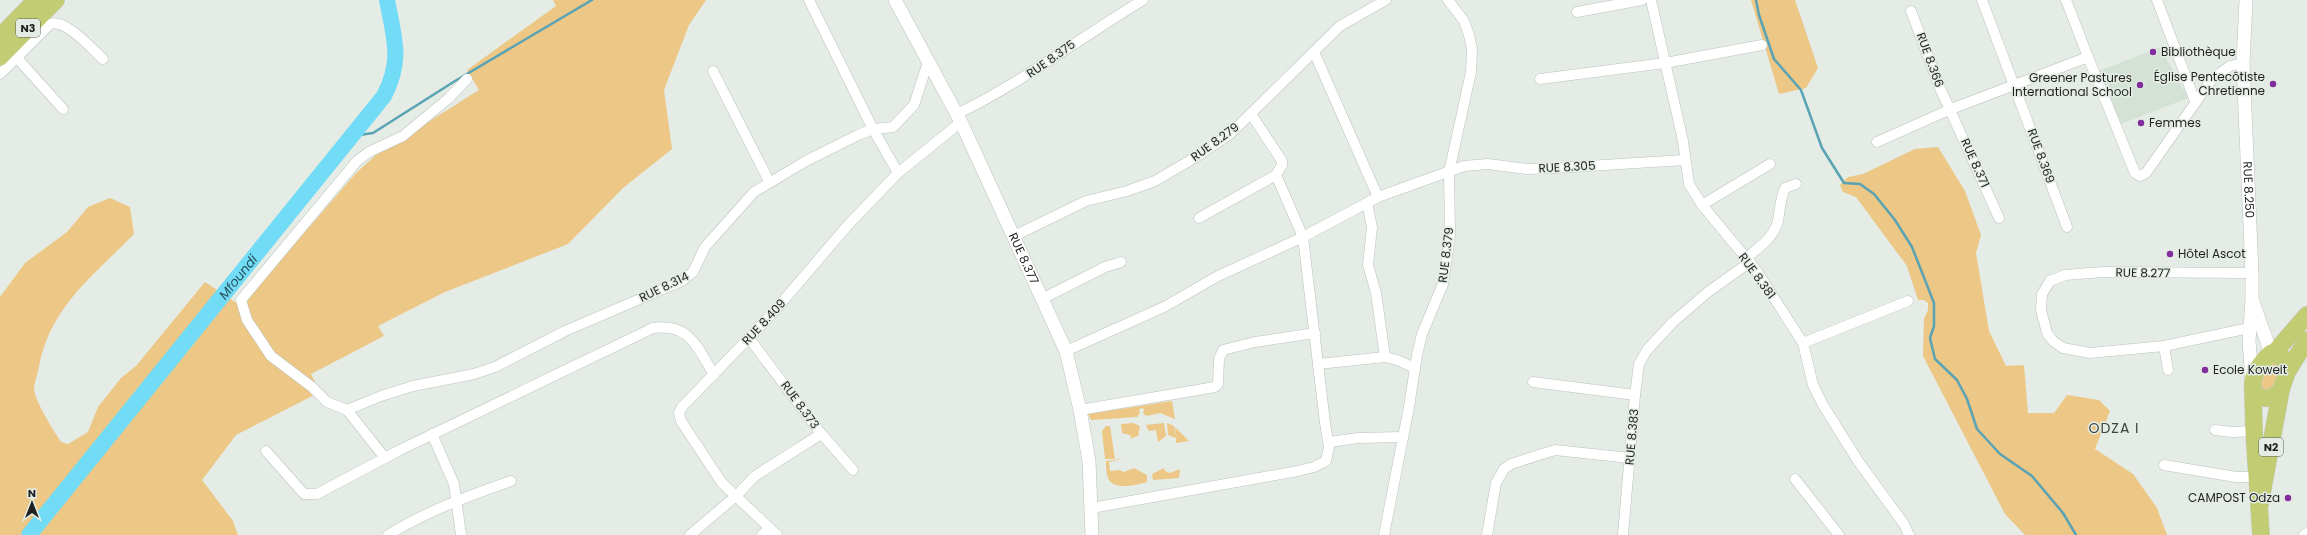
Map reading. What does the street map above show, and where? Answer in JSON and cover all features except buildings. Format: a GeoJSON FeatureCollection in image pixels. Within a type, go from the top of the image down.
{"type":"FeatureCollection","features":[{"type":"Feature","properties":{"kind":"highway","name":"N3"},"geometry":{"type":"LineString","coordinates":[[0,37],[36,0]]}},
{"type":"Feature","properties":{"kind":"highway","name":"N3"},"geometry":{"type":"LineString","coordinates":[[2,65],[56,0]]}},
{"type":"Feature","properties":{"kind":"highway"},"geometry":{"type":"LineString","coordinates":[[2281,390],[2269,399],[2261,398],[2252,386],[2259,366],[2307,315]]}},
{"type":"Feature","properties":{"kind":"highway","name":"N2"},"geometry":{"type":"LineString","coordinates":[[2260,504],[2281,390],[2287,372],[2307,340]]}},
{"type":"Feature","properties":{"kind":"highway"},"geometry":{"type":"LineString","coordinates":[[2272,353],[2282,357],[2287,372]]}},
{"type":"Feature","properties":{"kind":"highway","name":"N2"},"geometry":{"type":"LineString","coordinates":[[2252,386],[2256,477],[2260,504],[2261,535]]}},
{"type":"Feature","properties":{"kind":"street"},"geometry":{"type":"LineString","coordinates":[[809,0],[873,129],[898,173]]}},
{"type":"Feature","properties":{"kind":"street","name":"RUE 8.377"},"geometry":{"type":"LineString","coordinates":[[895,0],[959,118],[1066,352],[1080,410],[1088,461],[1092,508],[1092,535]]}},
{"type":"Feature","properties":{"kind":"street","name":"RUE 8.375"},"geometry":{"type":"LineString","coordinates":[[959,118],[1037,70],[1101,26],[1143,0]]}},
{"type":"Feature","properties":{"kind":"street","name":"RUE 8.279"},"geometry":{"type":"LineString","coordinates":[[1014,236],[1086,201],[1127,191],[1156,181],[1224,138],[1251,114],[1348,20],[1386,0]]}},
{"type":"Feature","properties":{"kind":"street","name":"RUE 8.379"},"geometry":{"type":"LineString","coordinates":[[1384,535],[1422,334],[1443,284],[1450,235],[1449,172],[1469,84],[1472,49],[1464,21],[1448,0]]}},
{"type":"Feature","properties":{"kind":"street"},"geometry":{"type":"LineString","coordinates":[[1577,12],[1642,0]]}},
{"type":"Feature","properties":{"kind":"street","name":"RUE 8.381"},"geometry":{"type":"LineString","coordinates":[[1651,0],[1689,184],[1702,205],[1748,260],[1803,343],[1814,385],[1823,405],[1858,461],[1904,524],[1909,535]]}},
{"type":"Feature","properties":{"kind":"street","name":"RUE 8.369"},"geometry":{"type":"LineString","coordinates":[[1982,0],[2067,227]]}},
{"type":"Feature","properties":{"kind":"street"},"geometry":{"type":"LineString","coordinates":[[2066,0],[2134,173],[2140,176],[2146,173],[2212,79],[2221,71],[2243,63]]}},
{"type":"Feature","properties":{"kind":"street"},"geometry":{"type":"LineString","coordinates":[[2157,0],[2196,101]]}},
{"type":"Feature","properties":{"kind":"street","name":"RUE 8.250"},"geometry":{"type":"LineString","coordinates":[[2246,0],[2243,63],[2252,273],[2252,300],[2249,328],[2252,386]]}},
{"type":"Feature","properties":{"kind":"street","name":"RUE 8.366"},"geometry":{"type":"LineString","coordinates":[[1911,11],[1940,88],[1950,109]]}},
{"type":"Feature","properties":{"kind":"street"},"geometry":{"type":"LineString","coordinates":[[2,65],[17,58],[50,24],[54,22],[59,22],[73,32],[102,60]]}},
{"type":"Feature","properties":{"kind":"street"},"geometry":{"type":"LineString","coordinates":[[1540,79],[1665,63],[1762,45]]}},
{"type":"Feature","properties":{"kind":"street"},"geometry":{"type":"LineString","coordinates":[[1314,52],[1378,197]]}},
{"type":"Feature","properties":{"kind":"street"},"geometry":{"type":"LineString","coordinates":[[1877,142],[1950,109],[2088,57]]}},
{"type":"Feature","properties":{"kind":"street"},"geometry":{"type":"LineString","coordinates":[[17,58],[63,109]]}},
{"type":"Feature","properties":{"kind":"street","name":"RUE 8.314"},"geometry":{"type":"LineString","coordinates":[[347,410],[400,390],[474,374],[495,367],[558,335],[682,281],[694,272],[704,247],[743,202],[769,182],[873,129],[893,127],[914,104],[928,62]]}},
{"type":"Feature","properties":{"kind":"street"},"geometry":{"type":"LineString","coordinates":[[714,71],[769,182]]}},
{"type":"Feature","properties":{"kind":"street"},"geometry":{"type":"LineString","coordinates":[[385,458],[347,410],[327,402],[312,387],[271,356],[247,320],[241,300],[357,161],[369,152],[403,136],[449,98],[466,79]]}},
{"type":"Feature","properties":{"kind":"street","name":"RUE 8.371"},"geometry":{"type":"LineString","coordinates":[[1950,109],[1999,218]]}},
{"type":"Feature","properties":{"kind":"street"},"geometry":{"type":"LineString","coordinates":[[1199,218],[1276,175],[1282,165],[1282,161],[1251,114]]}},
{"type":"Feature","properties":{"kind":"street","name":"RUE 8.409"},"geometry":{"type":"LineString","coordinates":[[774,532],[717,476],[681,421],[679,413],[682,407],[795,289],[848,226],[898,173],[959,118]]}},
{"type":"Feature","properties":{"kind":"street","name":"RUE 8.305"},"geometry":{"type":"LineString","coordinates":[[1066,352],[1164,307],[1218,276],[1303,236],[1378,197],[1449,172],[1475,165],[1527,169],[1685,160]]}},
{"type":"Feature","properties":{"kind":"street"},"geometry":{"type":"LineString","coordinates":[[1702,205],[1770,164]]}},
{"type":"Feature","properties":{"kind":"street"},"geometry":{"type":"LineString","coordinates":[[1092,508],[1314,467],[1326,461],[1329,454],[1328,442],[1303,236],[1276,175]]}},
{"type":"Feature","properties":{"kind":"street"},"geometry":{"type":"LineString","coordinates":[[1635,395],[1639,364],[1647,350],[1673,322],[1748,260],[1772,235],[1778,220],[1782,194],[1785,188],[1796,184]]}},
{"type":"Feature","properties":{"kind":"street"},"geometry":{"type":"LineString","coordinates":[[1367,203],[1372,228],[1368,264],[1376,293],[1385,357]]}},
{"type":"Feature","properties":{"kind":"street"},"geometry":{"type":"LineString","coordinates":[[1042,299],[1105,266],[1121,262]]}},
{"type":"Feature","properties":{"kind":"street","name":"RUE 8.277"},"geometry":{"type":"LineString","coordinates":[[2164,346],[2090,353],[2063,348],[2053,341],[2048,333],[2041,310],[2042,294],[2050,281],[2066,275],[2082,272],[2252,273]]}},
{"type":"Feature","properties":{"kind":"street"},"geometry":{"type":"LineString","coordinates":[[2252,300],[2272,353]]}},
{"type":"Feature","properties":{"kind":"street"},"geometry":{"type":"LineString","coordinates":[[1803,343],[1908,301]]}},
{"type":"Feature","properties":{"kind":"street"},"geometry":{"type":"LineString","coordinates":[[266,451],[304,494],[317,494],[432,434],[653,328],[668,326],[680,329],[689,335],[714,374]]}},
{"type":"Feature","properties":{"kind":"street"},"geometry":{"type":"LineString","coordinates":[[2168,370],[2164,346],[2249,328]]}},
{"type":"Feature","properties":{"kind":"street"},"geometry":{"type":"LineString","coordinates":[[1080,410],[1215,387],[1218,384],[1220,354],[1223,350],[1255,342],[1315,333]]}},
{"type":"Feature","properties":{"kind":"street","name":"RUE 8.373"},"geometry":{"type":"LineString","coordinates":[[749,338],[822,434],[852,470]]}},
{"type":"Feature","properties":{"kind":"street"},"geometry":{"type":"LineString","coordinates":[[1318,364],[1385,357],[1398,360],[1415,368]]}},
{"type":"Feature","properties":{"kind":"street","name":"RUE 8.383"},"geometry":{"type":"LineString","coordinates":[[1532,382],[1635,395],[1623,535]]}},
{"type":"Feature","properties":{"kind":"street"},"geometry":{"type":"LineString","coordinates":[[2215,430],[2232,432],[2254,431]]}},
{"type":"Feature","properties":{"kind":"street"},"geometry":{"type":"LineString","coordinates":[[432,434],[454,484],[461,535]]}},
{"type":"Feature","properties":{"kind":"street"},"geometry":{"type":"LineString","coordinates":[[690,535],[736,496],[755,476],[822,434]]}},
{"type":"Feature","properties":{"kind":"street"},"geometry":{"type":"LineString","coordinates":[[1328,442],[1358,438],[1402,437]]}},
{"type":"Feature","properties":{"kind":"street"},"geometry":{"type":"LineString","coordinates":[[1487,535],[1496,483],[1504,469],[1511,464],[1555,450],[1630,458]]}},
{"type":"Feature","properties":{"kind":"street"},"geometry":{"type":"LineString","coordinates":[[2164,465],[2236,477],[2256,477]]}},
{"type":"Feature","properties":{"kind":"street"},"geometry":{"type":"LineString","coordinates":[[1795,479],[1839,535]]}},
{"type":"Feature","properties":{"kind":"street"},"geometry":{"type":"LineString","coordinates":[[388,535],[414,519],[456,500],[512,481]]}},
{"type":"Feature","properties":{"kind":"street"},"geometry":{"type":"LineString","coordinates":[[762,535],[774,532]]}},
{"type":"Feature","properties":{"kind":"shaded area"},"geometry":{"type":"Polygon","coordinates":[[[553,0],[706,0],[689,25],[664,90],[672,149],[623,188],[568,244],[445,292],[378,326],[384,336],[311,374],[320,392],[236,435],[202,480],[233,521],[238,535],[0,535],[0,297],[25,263],[67,232],[88,207],[110,198],[130,207],[134,234],[89,278],[64,309],[53,326],[45,345],[39,366],[34,387],[35,396],[61,442],[68,444],[88,432],[98,407],[121,378],[136,366],[205,282],[241,306],[356,173],[376,155],[479,90],[467,70],[556,6],[553,0]]]}},
{"type":"Feature","properties":{"kind":"shaded area"},"geometry":{"type":"Polygon","coordinates":[[[1751,0],[1795,0],[1818,68],[1806,88],[1779,94],[1751,0]]]}},
{"type":"Feature","properties":{"kind":"shaded area","name":"Greener Pastures International School"},"geometry":{"type":"Polygon","coordinates":[[[2160,47],[2188,98],[2116,126],[2094,73],[2160,47]]]}},
{"type":"Feature","properties":{"kind":"shaded area"},"geometry":{"type":"Polygon","coordinates":[[[1938,147],[1965,191],[1981,235],[1976,253],[1989,331],[2006,366],[2024,365],[2028,413],[2054,413],[2067,395],[2099,400],[2110,411],[2095,449],[2133,474],[2157,508],[2167,535],[2025,535],[2005,514],[1923,356],[1924,319],[1928,310],[1928,303],[1924,300],[1918,300],[1907,266],[1856,197],[1843,192],[1840,185],[1848,177],[1863,174],[1915,149],[1938,147]]]}},
{"type":"Feature","properties":{"kind":"shaded area"},"geometry":{"type":"Polygon","coordinates":[[[2268,360],[2280,365],[2272,392],[2257,389],[2268,360]]]}},
{"type":"Feature","properties":{"kind":"shaded area"},"geometry":{"type":"Polygon","coordinates":[[[1172,401],[1175,419],[1160,413],[1146,416],[1143,413],[1144,409],[1141,408],[1137,417],[1091,420],[1088,414],[1172,401]]]}},
{"type":"Feature","properties":{"kind":"shaded area"},"geometry":{"type":"Polygon","coordinates":[[[1133,423],[1140,426],[1138,436],[1132,438],[1132,440],[1130,435],[1122,433],[1121,424],[1133,423]]]}},
{"type":"Feature","properties":{"kind":"shaded area"},"geometry":{"type":"Polygon","coordinates":[[[1164,423],[1166,436],[1158,442],[1156,430],[1149,431],[1146,425],[1164,423]]]}},
{"type":"Feature","properties":{"kind":"shaded area"},"geometry":{"type":"Polygon","coordinates":[[[1167,423],[1174,426],[1177,440],[1175,427],[1189,441],[1176,443],[1176,438],[1168,435],[1167,423]]]}},
{"type":"Feature","properties":{"kind":"shaded area"},"geometry":{"type":"Polygon","coordinates":[[[1106,426],[1110,426],[1115,459],[1105,459],[1102,431],[1106,426]]]}},
{"type":"Feature","properties":{"kind":"shaded area"},"geometry":{"type":"Polygon","coordinates":[[[1122,457],[1118,460],[1109,462],[1110,471],[1119,470],[1124,472],[1134,468],[1147,475],[1147,482],[1120,486],[1111,482],[1108,478],[1106,470],[1106,461],[1116,460],[1122,457]]]}},
{"type":"Feature","properties":{"kind":"shaded area"},"geometry":{"type":"Polygon","coordinates":[[[1164,468],[1165,471],[1170,473],[1180,469],[1179,478],[1153,480],[1152,474],[1164,468]]]}},
{"type":"Feature","properties":{"kind":"waterway","name":"Mfoundi"},"geometry":{"type":"LineString","coordinates":[[29,535],[384,96],[390,83],[395,60],[394,38],[387,0]]}},
{"type":"Feature","properties":{"kind":"waterway"},"geometry":{"type":"LineString","coordinates":[[352,136],[373,133],[455,81],[592,0]]}},
{"type":"Feature","properties":{"kind":"waterway"},"geometry":{"type":"LineString","coordinates":[[1756,0],[1759,15],[1774,59],[1801,90],[1822,148],[1844,183],[1860,184],[1874,194],[1895,220],[1912,247],[1934,303],[1934,326],[1930,338],[1935,359],[1957,380],[1967,399],[1977,429],[2000,454],[2032,476],[2063,513],[2076,535]]}},
{"type":"Feature","properties":{"kind":"place","name":"Bibliothèque"},"geometry":{"type":"Point","coordinates":[2153,52]}},
{"type":"Feature","properties":{"kind":"place","name":"Église Pentecôtiste Chretienne"},"geometry":{"type":"Point","coordinates":[2273,84]}},
{"type":"Feature","properties":{"kind":"place","name":"Greener Pastures International School"},"geometry":{"type":"Point","coordinates":[2140,85]}},
{"type":"Feature","properties":{"kind":"place","name":"Femmes"},"geometry":{"type":"Point","coordinates":[2141,123]}},
{"type":"Feature","properties":{"kind":"place","name":"Hôtel Ascot"},"geometry":{"type":"Point","coordinates":[2170,254]}},
{"type":"Feature","properties":{"kind":"place","name":"Ecole Koweit"},"geometry":{"type":"Point","coordinates":[2205,370]}},
{"type":"Feature","properties":{"kind":"place","name":"CAMPOST Odza"},"geometry":{"type":"Point","coordinates":[2288,498]}},
{"type":"Feature","properties":{"kind":"district","name":"ODZA I"},"geometry":{"type":"Point","coordinates":[2114,428]}}]}
